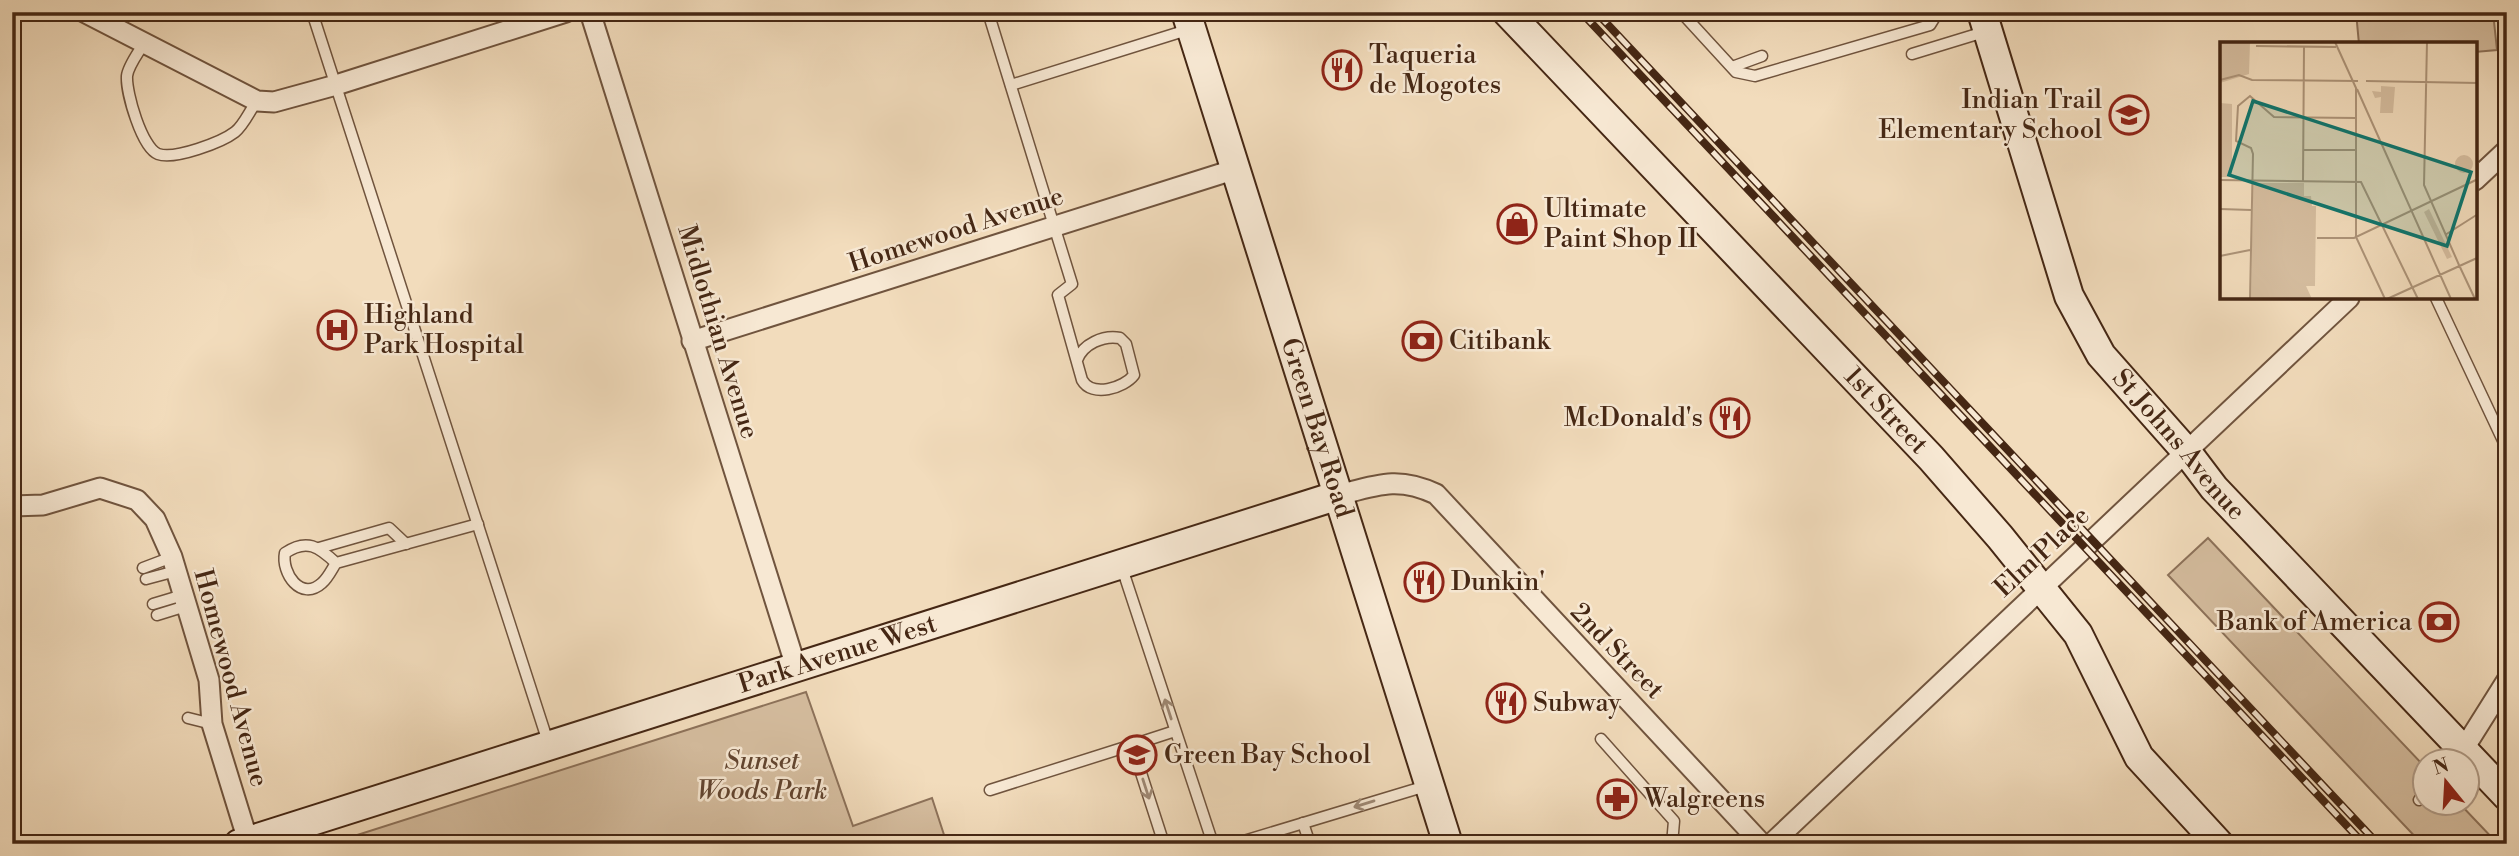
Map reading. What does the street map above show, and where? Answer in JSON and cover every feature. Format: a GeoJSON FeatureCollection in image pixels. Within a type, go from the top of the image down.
{"type":"FeatureCollection","features":[{"type":"Feature","properties":{"kind":"street"},"geometry":{"type":"LineString","coordinates":[[85,12],[265,101],[336,85],[566,12]]}},
{"type":"Feature","properties":{"kind":"street","name":"Midlothian Avenue"},"geometry":{"type":"LineString","coordinates":[[590,12],[796,667]]}},
{"type":"Feature","properties":{"kind":"street","name":"1st Street"},"geometry":{"type":"LineString","coordinates":[[1507,12],[1931,458],[2078,634],[2139,757],[2219,844]]}},
{"type":"Feature","properties":{"kind":"street","name":"Green Bay Road"},"geometry":{"type":"LineString","coordinates":[[1189,20],[1448,844]]}},
{"type":"Feature","properties":{"kind":"street","name":"St Johns Avenue"},"geometry":{"type":"LineString","coordinates":[[1985,22],[2069,296],[2101,355],[2186,451],[2214,488],[2451,748]]}},
{"type":"Feature","properties":{"kind":"street"},"geometry":{"type":"LineString","coordinates":[[2477,178],[2507,150]]}},
{"type":"Feature","properties":{"kind":"street","name":"Homewood Avenue"},"geometry":{"type":"LineString","coordinates":[[692,341],[1236,169]]}},
{"type":"Feature","properties":{"kind":"street","name":"Elm Place"},"geometry":{"type":"LineString","coordinates":[[1771,844],[2348,299]]}},
{"type":"Feature","properties":{"kind":"street","name":"Park Avenue West"},"geometry":{"type":"LineString","coordinates":[[246,843],[1339,495],[1386,483],[1407,482],[1436,494]]}},
{"type":"Feature","properties":{"kind":"street","name":"Homewood Avenue"},"geometry":{"type":"LineString","coordinates":[[12,506],[43,505],[100,488],[137,500],[155,519],[174,564],[209,680],[212,724],[246,843]]}},
{"type":"Feature","properties":{"kind":"street","name":"2nd Street"},"geometry":{"type":"LineString","coordinates":[[1436,494],[1762,844]]}},
{"type":"Feature","properties":{"kind":"street"},"geometry":{"type":"LineString","coordinates":[[2463,748],[2507,680]]}},
{"type":"Feature","properties":{"kind":"street","name":"St Johns Avenue"},"geometry":{"type":"LineString","coordinates":[[2480,774],[2507,796]]}},
{"type":"Feature","properties":{"kind":"lane"},"geometry":{"type":"LineString","coordinates":[[312,12],[550,746]]}},
{"type":"Feature","properties":{"kind":"lane"},"geometry":{"type":"LineString","coordinates":[[988,12],[1072,284],[1058,295],[1082,380],[1092,390],[1129,381],[1134,375],[1126,344],[1120,338],[1091,344],[1080,352],[1077,360]]}},
{"type":"Feature","properties":{"kind":"lane"},"geometry":{"type":"LineString","coordinates":[[1681,12],[1736,72],[1755,76],[1930,25],[1938,12]]}},
{"type":"Feature","properties":{"kind":"lane"},"geometry":{"type":"LineString","coordinates":[[1011,85],[1189,20]]}},
{"type":"Feature","properties":{"kind":"lane"},"geometry":{"type":"LineString","coordinates":[[1912,54],[1985,22]]}},
{"type":"Feature","properties":{"kind":"lane"},"geometry":{"type":"LineString","coordinates":[[144,43],[127,73],[128,90],[145,142],[158,154],[177,155],[213,143],[236,131],[265,101]]}},
{"type":"Feature","properties":{"kind":"lane"},"geometry":{"type":"LineString","coordinates":[[1732,67],[1762,56]]}},
{"type":"Feature","properties":{"kind":"lane"},"geometry":{"type":"LineString","coordinates":[[2436,299],[2507,449]]}},
{"type":"Feature","properties":{"kind":"lane"},"geometry":{"type":"LineString","coordinates":[[336,563],[319,548],[309,544],[296,546],[285,553],[283,563],[287,575],[296,585],[308,589],[322,584],[336,563],[478,524]]}},
{"type":"Feature","properties":{"kind":"lane"},"geometry":{"type":"LineString","coordinates":[[319,548],[388,528],[406,544]]}},
{"type":"Feature","properties":{"kind":"lane"},"geometry":{"type":"LineString","coordinates":[[143,568],[174,564]]}},
{"type":"Feature","properties":{"kind":"lane"},"geometry":{"type":"LineString","coordinates":[[146,579],[174,564]]}},
{"type":"Feature","properties":{"kind":"lane"},"geometry":{"type":"LineString","coordinates":[[1121,565],[1213,844]]}},
{"type":"Feature","properties":{"kind":"lane"},"geometry":{"type":"LineString","coordinates":[[153,604],[185,600]]}},
{"type":"Feature","properties":{"kind":"lane"},"geometry":{"type":"LineString","coordinates":[[157,615],[185,600]]}},
{"type":"Feature","properties":{"kind":"lane"},"geometry":{"type":"LineString","coordinates":[[188,718],[212,724]]}},
{"type":"Feature","properties":{"kind":"lane"},"geometry":{"type":"LineString","coordinates":[[990,790],[1175,731]]}},
{"type":"Feature","properties":{"kind":"lane"},"geometry":{"type":"LineString","coordinates":[[1601,739],[1674,821],[1672,844]]}},
{"type":"Feature","properties":{"kind":"lane"},"geometry":{"type":"LineString","coordinates":[[1132,745],[1164,844]]}},
{"type":"Feature","properties":{"kind":"lane"},"geometry":{"type":"LineString","coordinates":[[1234,844],[1430,785]]}},
{"type":"Feature","properties":{"kind":"lane"},"geometry":{"type":"LineString","coordinates":[[1303,823],[1310,844]]}},
{"type":"Feature","properties":{"kind":"green space"},"geometry":{"type":"Polygon","coordinates":[[[2356,12],[2493,12],[2497,50],[2477,52],[2477,42],[2359,42],[2356,12]]]}},
{"type":"Feature","properties":{"kind":"green space"},"geometry":{"type":"Polygon","coordinates":[[[2208,538],[2410,751],[2410,818],[2473,818],[2498,844],[2422,844],[2168,575],[2208,538]]]}},
{"type":"Feature","properties":{"kind":"green space","name":"Sunset Woods Park"},"geometry":{"type":"Polygon","coordinates":[[[806,692],[853,826],[932,798],[947,844],[329,844],[806,692]]]}},
{"type":"Feature","properties":{"kind":"railway"},"geometry":{"type":"LineString","coordinates":[[1581,12],[2364,844]]}},
{"type":"Feature","properties":{"kind":"railway"},"geometry":{"type":"LineString","coordinates":[[1596,12],[2378,844]]}},
{"type":"Feature","properties":{"kind":"place","name":"Taqueria de Mogotes"},"geometry":{"type":"Point","coordinates":[1342,70]}},
{"type":"Feature","properties":{"kind":"place","name":"Indian Trail Elementary School"},"geometry":{"type":"Point","coordinates":[2129,115]}},
{"type":"Feature","properties":{"kind":"place","name":"Ultimate Paint Shop II"},"geometry":{"type":"Point","coordinates":[1517,224]}},
{"type":"Feature","properties":{"kind":"place","name":"Highland Park Hospital"},"geometry":{"type":"Point","coordinates":[337,330]}},
{"type":"Feature","properties":{"kind":"place","name":"Citibank"},"geometry":{"type":"Point","coordinates":[1422,341]}},
{"type":"Feature","properties":{"kind":"place","name":"McDonald's"},"geometry":{"type":"Point","coordinates":[1730,418]}},
{"type":"Feature","properties":{"kind":"place","name":"Dunkin'"},"geometry":{"type":"Point","coordinates":[1424,582]}},
{"type":"Feature","properties":{"kind":"place","name":"Bank of America"},"geometry":{"type":"Point","coordinates":[2439,622]}},
{"type":"Feature","properties":{"kind":"place","name":"Subway"},"geometry":{"type":"Point","coordinates":[1506,703]}},
{"type":"Feature","properties":{"kind":"place","name":"Green Bay School"},"geometry":{"type":"Point","coordinates":[1137,755]}},
{"type":"Feature","properties":{"kind":"place","name":"Walgreens"},"geometry":{"type":"Point","coordinates":[1617,799]}}]}
